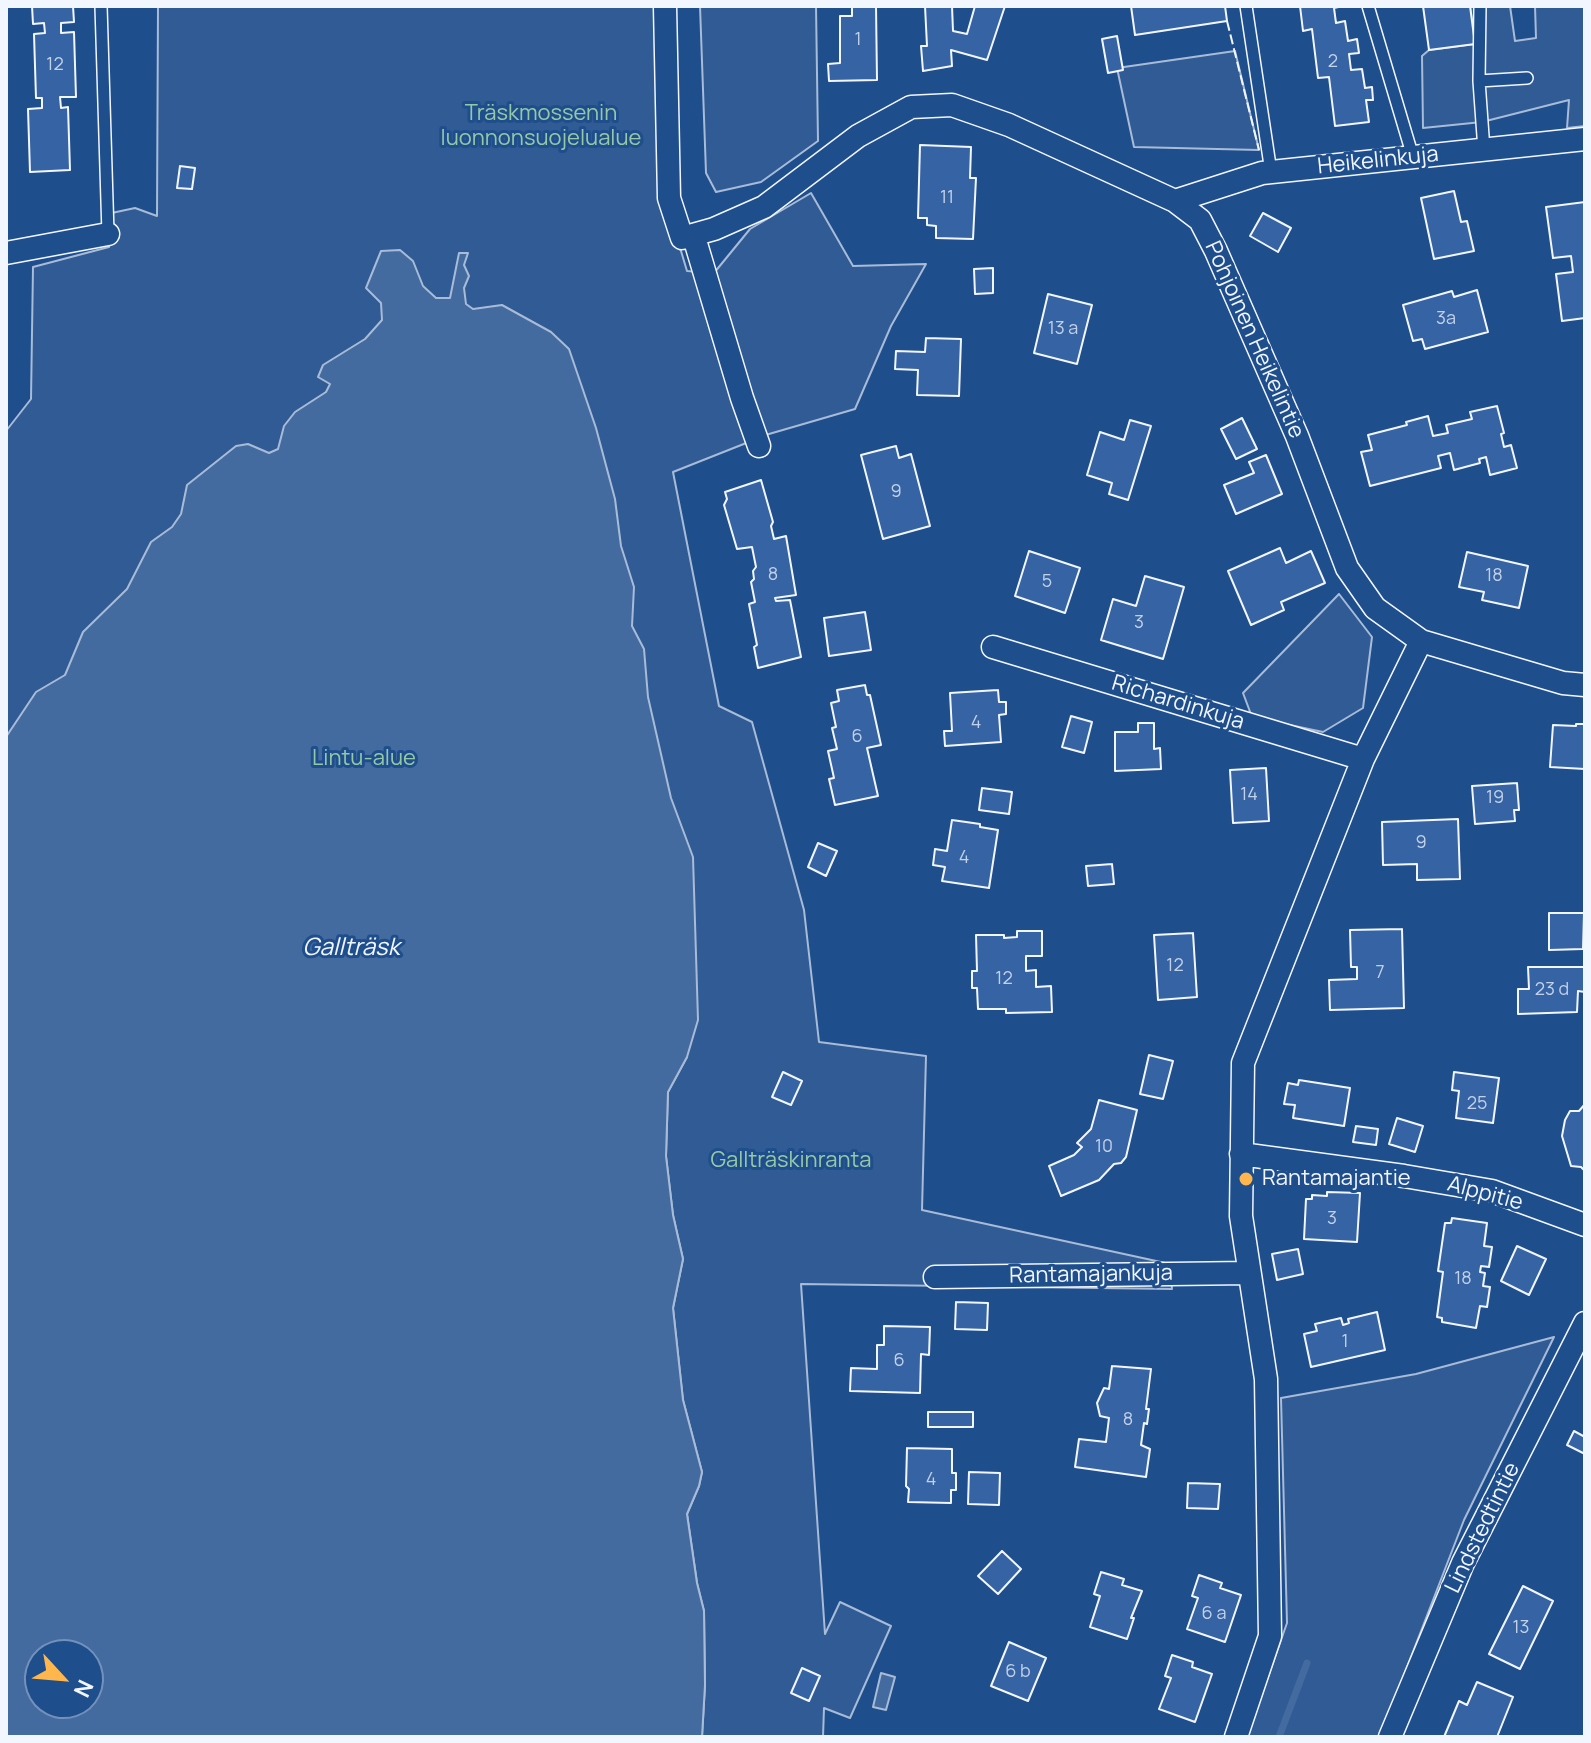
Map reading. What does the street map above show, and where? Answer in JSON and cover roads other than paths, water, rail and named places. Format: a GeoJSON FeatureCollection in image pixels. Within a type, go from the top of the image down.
{"type":"FeatureCollection","features":[{"type":"Feature","properties":{"kind":"street"},"geometry":{"type":"LineString","coordinates":[[665,6],[669,198],[688,237],[759,446]]}},
{"type":"Feature","properties":{"kind":"street","name":"Pohjoinen Heikelintie"},"geometry":{"type":"LineString","coordinates":[[688,237],[764,207],[858,136],[911,107],[952,105],[1009,125],[1175,201],[1200,220],[1216,251],[1297,436],[1347,568],[1375,608],[1421,641],[1563,683],[1585,685]]}},
{"type":"Feature","properties":{"kind":"street","name":"Heikelinkuja"},"geometry":{"type":"LineString","coordinates":[[1175,201],[1271,172],[1585,139]]}},
{"type":"Feature","properties":{"kind":"street"},"geometry":{"type":"LineString","coordinates":[[6,253],[108,234]]}},
{"type":"Feature","properties":{"kind":"street"},"geometry":{"type":"LineString","coordinates":[[1236,1737],[1270,1636],[1266,1379],[1241,1216],[1246,1052],[1363,759],[1421,641]]}},
{"type":"Feature","properties":{"kind":"street","name":"Richardinkuja"},"geometry":{"type":"LineString","coordinates":[[993,647],[1363,759]]}},
{"type":"Feature","properties":{"kind":"street","name":"Alppitie"},"geometry":{"type":"LineString","coordinates":[[1241,1154],[1492,1191],[1585,1225]]}},
{"type":"Feature","properties":{"kind":"street","name":"Rantamajankuja"},"geometry":{"type":"LineString","coordinates":[[935,1277],[1248,1273]]}},
{"type":"Feature","properties":{"kind":"street","name":"Lindstedtintie"},"geometry":{"type":"LineString","coordinates":[[1390,1737],[1463,1563],[1585,1323]]}},
{"type":"Feature","properties":{"kind":"lane"},"geometry":{"type":"LineString","coordinates":[[101,6],[108,234]]}},
{"type":"Feature","properties":{"kind":"lane"},"geometry":{"type":"LineString","coordinates":[[1246,6],[1271,172]]}},
{"type":"Feature","properties":{"kind":"lane"},"geometry":{"type":"LineString","coordinates":[[1368,6],[1413,157]]}},
{"type":"Feature","properties":{"kind":"lane"},"geometry":{"type":"LineString","coordinates":[[1480,6],[1479,81],[1484,150]]}},
{"type":"Feature","properties":{"kind":"lane"},"geometry":{"type":"LineString","coordinates":[[1479,81],[1527,78]]}},
{"type":"Feature","properties":{"kind":"water","name":"Gallträsk"},"geometry":{"type":"Polygon","coordinates":[[[400,250],[413,261],[423,286],[436,298],[450,298],[459,253],[468,253],[464,265],[469,276],[464,288],[466,304],[473,309],[502,305],[551,332],[569,349],[596,428],[615,499],[621,546],[634,587],[632,626],[644,649],[648,697],[671,798],[693,857],[698,1020],[687,1057],[668,1092],[666,1156],[673,1215],[683,1259],[673,1308],[683,1400],[702,1472],[687,1514],[704,1611],[702,1737],[6,1737],[6,737],[36,692],[65,675],[83,632],[127,589],[151,542],[172,527],[181,514],[187,485],[236,446],[248,444],[269,453],[278,449],[284,426],[295,412],[326,392],[330,384],[318,377],[323,365],[365,339],[382,320],[381,303],[366,288],[381,251],[400,250]]]}},
{"type":"Feature","properties":{"kind":"water"},"geometry":{"type":"Polygon","coordinates":[[[881,1673],[895,1677],[886,1710],[873,1707],[881,1673]]]}},
{"type":"Feature","properties":{"kind":"waterway"},"geometry":{"type":"LineString","coordinates":[[1279,1737],[1307,1663]]}},
{"type":"Feature","properties":{"kind":"place","name":"Rantamajantie"},"geometry":{"type":"Point","coordinates":[1246,1179]}},
{"type":"Feature","properties":{"kind":"park label","name":"Träskmossenin luonnonsuojelualue"},"geometry":{"type":"Point","coordinates":[541,126]}},
{"type":"Feature","properties":{"kind":"park label","name":"Lintu-alue"},"geometry":{"type":"Point","coordinates":[364,759]}},
{"type":"Feature","properties":{"kind":"park label","name":"Gallträskinranta"},"geometry":{"type":"Point","coordinates":[791,1161]}}]}
